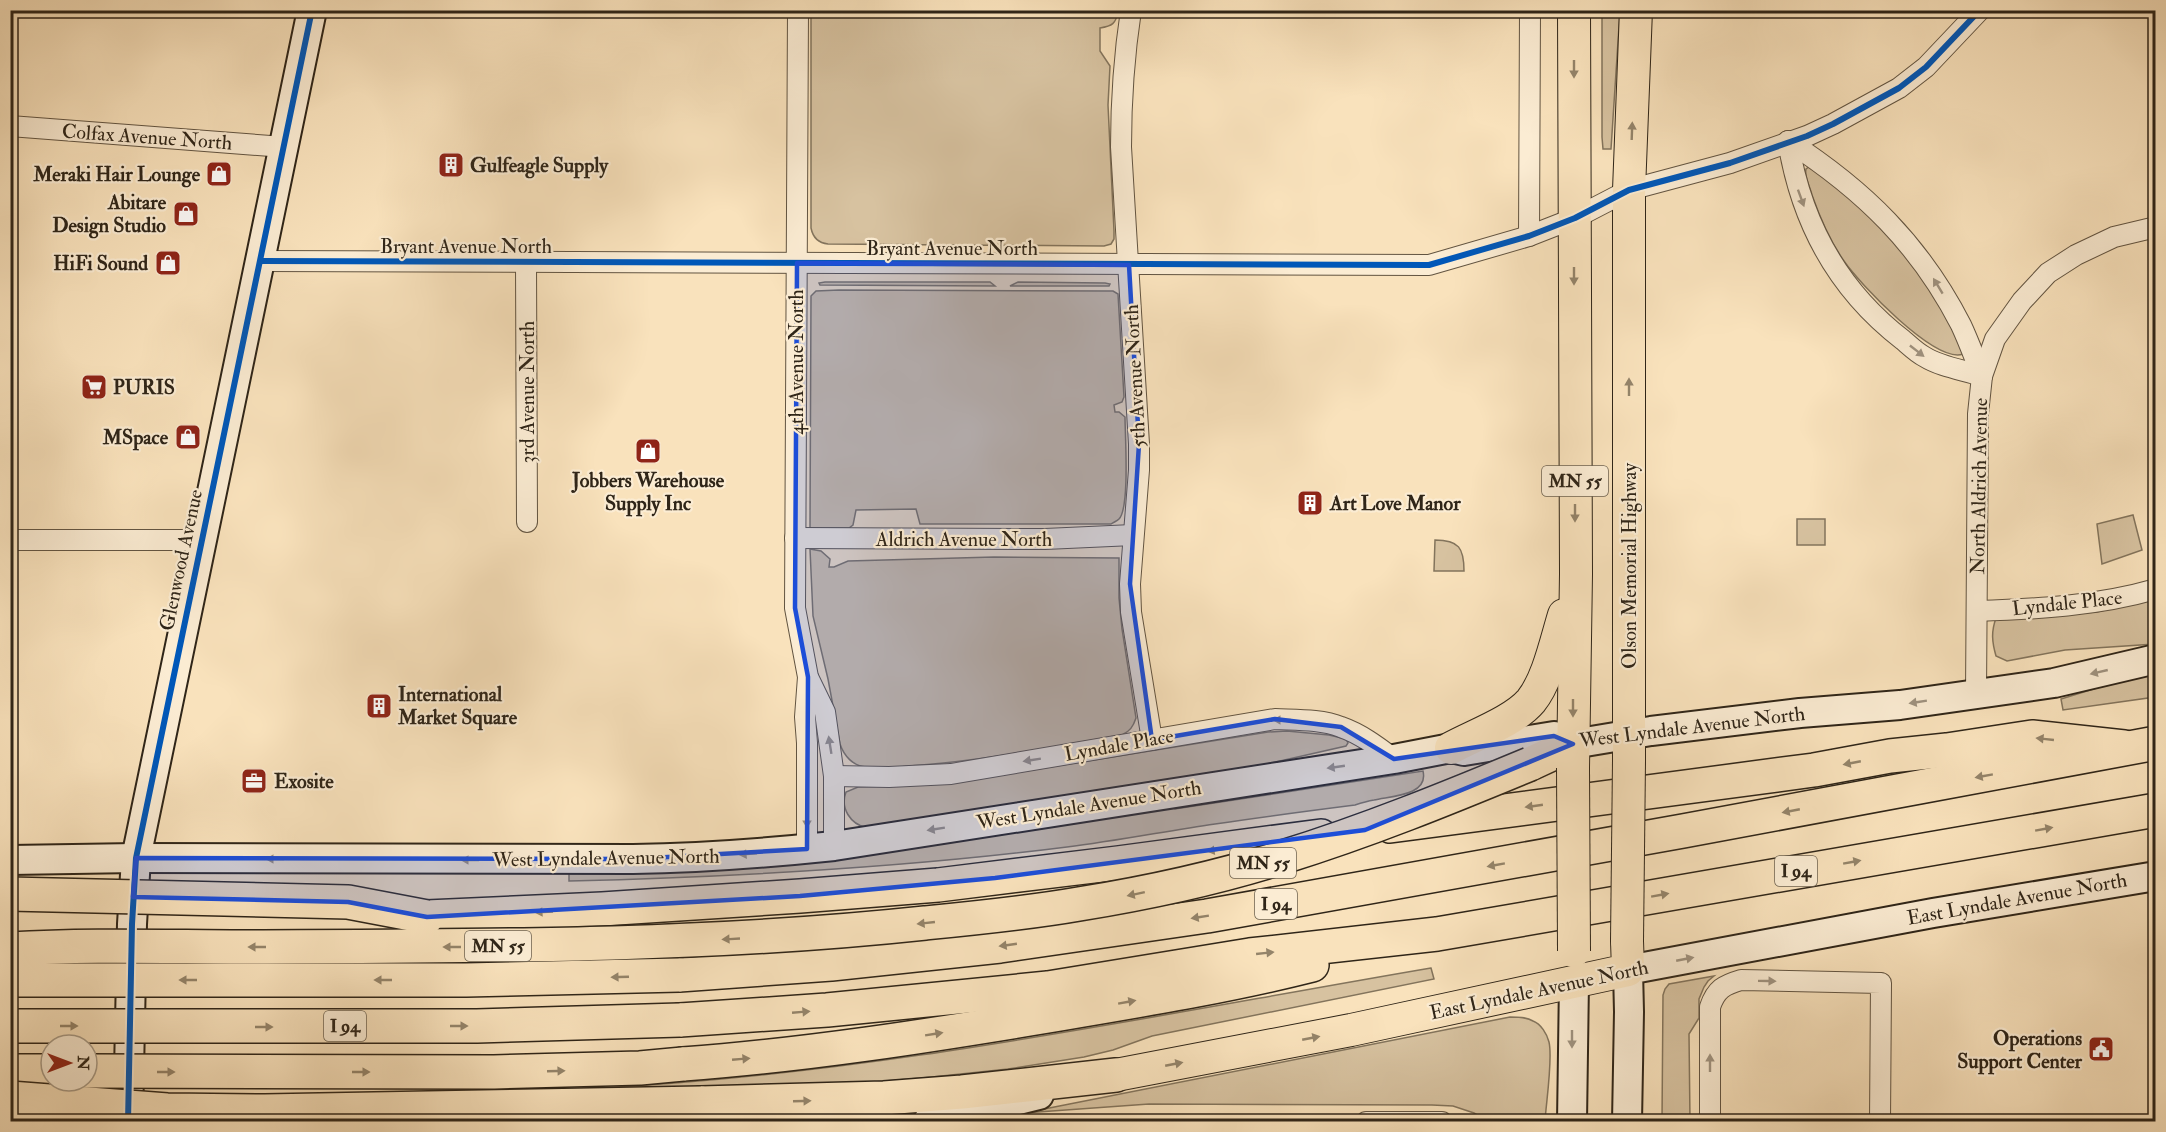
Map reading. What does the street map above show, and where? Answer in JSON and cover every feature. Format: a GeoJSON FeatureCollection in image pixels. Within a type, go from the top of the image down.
{"type":"FeatureCollection","features":[{"type":"Feature","properties":{"kind":"highway"},"geometry":{"type":"LineString","coordinates":[[10,915],[63,912],[252,918],[427,917],[602,909],[800,896],[995,879],[1814,770],[1890,756],[2032,737],[2140,745]]}},
{"type":"Feature","properties":{"kind":"highway","name":"I 94"},"geometry":{"type":"LineString","coordinates":[[10,980],[466,980],[679,975],[831,964],[988,947],[1195,918],[1413,880],[2019,770],[2140,745]]}},
{"type":"Feature","properties":{"kind":"highway","name":"MN 55"},"geometry":{"type":"LineString","coordinates":[[10,949],[123,946],[583,945],[771,937],[984,917],[1134,894],[1279,859],[1370,828],[1530,764],[1574,756]]}},
{"type":"Feature","properties":{"kind":"highway","name":"I 94"},"geometry":{"type":"LineString","coordinates":[[10,1026],[477,1026],[680,1020],[818,1011],[1048,988],[1250,955],[1437,934],[2156,810]]}},
{"type":"Feature","properties":{"kind":"highway"},"geometry":{"type":"LineString","coordinates":[[10,894],[348,902],[427,917]]}},
{"type":"Feature","properties":{"kind":"highway"},"geometry":{"type":"LineString","coordinates":[[99,1071],[494,1072],[640,1068],[855,1047],[1009,1023],[1254,980],[1437,934]]}},
{"type":"Feature","properties":{"kind":"highway"},"geometry":{"type":"LineString","coordinates":[[10,1071],[39,1071]]}},
{"type":"Feature","properties":{"kind":"highway"},"geometry":{"type":"LineString","coordinates":[[10,1098],[166,1110],[265,1111],[701,1103],[884,1098],[1116,1075]]}},
{"type":"Feature","properties":{"kind":"main road","name":"Glenwood Avenue"},"geometry":{"type":"LineString","coordinates":[[128,1122],[132,924],[136,858],[312,10]]}},
{"type":"Feature","properties":{"kind":"main road","name":"MN 55"},"geometry":{"type":"LineString","coordinates":[[1574,10],[1576,574],[1574,756]]}},
{"type":"Feature","properties":{"kind":"main road","name":"Olson Memorial Highway"},"geometry":{"type":"LineString","coordinates":[[1627,1122],[1629,190],[1636,10]]}},
{"type":"Feature","properties":{"kind":"main road"},"geometry":{"type":"LineString","coordinates":[[1451,748],[1501,722],[1530,702],[1538,690],[1553,652],[1576,574]]}},
{"type":"Feature","properties":{"kind":"main road","name":"West Lyndale Avenue North"},"geometry":{"type":"LineString","coordinates":[[10,860],[136,858],[668,859],[807,849],[1257,778],[1394,759],[1451,748],[1464,752],[1554,736],[1574,756],[1629,748],[1800,713],[1900,705],[2054,683],[2156,659]]}},
{"type":"Feature","properties":{"kind":"main road"},"geometry":{"type":"LineString","coordinates":[[1572,1122],[1574,756]]}},
{"type":"Feature","properties":{"kind":"main road","name":"East Lyndale Avenue North"},"geometry":{"type":"LineString","coordinates":[[927,1122],[1116,1075],[1351,1030],[1574,966],[1627,955],[1932,913],[2156,876]]}},
{"type":"Feature","properties":{"kind":"street","name":"4th Avenue North"},"geometry":{"type":"LineString","coordinates":[[798,10],[795,608],[808,677],[807,849]]}},
{"type":"Feature","properties":{"kind":"street","name":"5th Avenue North"},"geometry":{"type":"LineString","coordinates":[[1131,10],[1125,47],[1121,105],[1121,147],[1139,444],[1130,584],[1131,612],[1152,740]]}},
{"type":"Feature","properties":{"kind":"street"},"geometry":{"type":"LineString","coordinates":[[1529,236],[1530,10]]}},
{"type":"Feature","properties":{"kind":"street","name":"Bryant Avenue North"},"geometry":{"type":"LineString","coordinates":[[261,261],[1429,265],[1529,236],[1575,218],[1629,190],[1730,163],[1833,124],[1899,88],[1926,67],[1980,10]]}},
{"type":"Feature","properties":{"kind":"street","name":"Colfax Avenue North"},"geometry":{"type":"LineString","coordinates":[[10,126],[284,147]]}},
{"type":"Feature","properties":{"kind":"street"},"geometry":{"type":"LineString","coordinates":[[1788,141],[1831,170],[1868,202],[1907,241],[1935,279],[1962,327],[1982,376]]}},
{"type":"Feature","properties":{"kind":"street"},"geometry":{"type":"LineString","coordinates":[[1788,141],[1795,181],[1811,225],[1842,279],[1879,321],[1926,358],[1982,376]]}},
{"type":"Feature","properties":{"kind":"street","name":"North Aldrich Avenue"},"geometry":{"type":"LineString","coordinates":[[1976,693],[1978,414],[1982,376],[1995,339],[2022,302],[2048,273],[2076,255],[2114,237],[2156,227]]}},
{"type":"Feature","properties":{"kind":"street","name":"3rd Avenue North"},"geometry":{"type":"LineString","coordinates":[[526,263],[527,522]]}},
{"type":"Feature","properties":{"kind":"street","name":"Aldrich Avenue North"},"geometry":{"type":"LineString","coordinates":[[795,538],[1045,539],[1133,535]]}},
{"type":"Feature","properties":{"kind":"street"},"geometry":{"type":"LineString","coordinates":[[10,540],[202,540]]}},
{"type":"Feature","properties":{"kind":"street","name":"Lyndale Place"},"geometry":{"type":"LineString","coordinates":[[1977,611],[2044,609],[2085,604],[2156,589]]}},
{"type":"Feature","properties":{"kind":"street","name":"4th Avenue North"},"geometry":{"type":"LineString","coordinates":[[808,677],[825,712],[834,776],[834,846]]}},
{"type":"Feature","properties":{"kind":"street","name":"Lyndale Place"},"geometry":{"type":"LineString","coordinates":[[834,776],[889,777],[951,774],[1275,720],[1304,720],[1341,727],[1361,736],[1394,759]]}},
{"type":"Feature","properties":{"kind":"street"},"geometry":{"type":"LineString","coordinates":[[1710,1122],[1710,1007],[1714,996],[1722,986],[1741,980],[1881,983],[1880,1122]]}},
{"type":"Feature","properties":{"kind":"street"},"geometry":{"type":"LineString","coordinates":[[1366,1122],[1442,1122]]}},
{"type":"Feature","properties":{"kind":"highlighted area"},"geometry":{"type":"Polygon","coordinates":[[[797,263],[1129,265],[1139,444],[1130,584],[1152,740],[1275,719],[1341,727],[1394,759],[1554,736],[1573,744],[1365,830],[995,878],[800,896],[427,917],[348,902],[133,897],[136,858],[633,859],[807,849],[808,677],[795,608],[797,263]]]}},
{"type":"Feature","properties":{"kind":"shaded area"},"geometry":{"type":"Polygon","coordinates":[[[811,11],[1118,11],[1113,24],[1100,28],[1100,51],[1110,66],[1108,105],[1114,231],[1111,244],[1104,246],[828,244],[819,241],[813,235],[811,228],[811,11]]]}},
{"type":"Feature","properties":{"kind":"shaded area"},"geometry":{"type":"Polygon","coordinates":[[[1602,11],[1620,11],[1611,149],[1603,149],[1602,137],[1602,11]]]}},
{"type":"Feature","properties":{"kind":"shaded area"},"geometry":{"type":"Polygon","coordinates":[[[1809,167],[1847,192],[1912,258],[1952,325],[1963,354],[1950,354],[1917,335],[1881,303],[1852,272],[1834,245],[1818,212],[1806,175],[1806,169],[1809,167]]]}},
{"type":"Feature","properties":{"kind":"shaded area"},"geometry":{"type":"Polygon","coordinates":[[[990,282],[995,286],[820,285],[819,283],[990,282]]]}},
{"type":"Feature","properties":{"kind":"shaded area"},"geometry":{"type":"Polygon","coordinates":[[[1018,282],[1110,284],[1109,286],[1010,286],[1018,282]]]}},
{"type":"Feature","properties":{"kind":"shaded area"},"geometry":{"type":"Polygon","coordinates":[[[816,291],[1113,291],[1118,294],[1124,397],[1122,402],[1114,405],[1115,412],[1125,417],[1126,470],[1125,501],[1119,519],[1111,524],[920,524],[916,509],[856,510],[853,525],[849,528],[810,528],[811,296],[816,291]]]}},
{"type":"Feature","properties":{"kind":"shaded area"},"geometry":{"type":"Polygon","coordinates":[[[2133,515],[2142,550],[2102,564],[2097,524],[2133,515]]]}},
{"type":"Feature","properties":{"kind":"shaded area"},"geometry":{"type":"Polygon","coordinates":[[[1797,519],[1825,519],[1825,545],[1797,545],[1797,519]]]}},
{"type":"Feature","properties":{"kind":"shaded area"},"geometry":{"type":"Polygon","coordinates":[[[1435,540],[1450,542],[1458,547],[1463,556],[1464,571],[1434,571],[1435,540]]]}},
{"type":"Feature","properties":{"kind":"shaded area"},"geometry":{"type":"Polygon","coordinates":[[[810,549],[821,551],[830,559],[829,567],[848,561],[994,557],[1119,558],[1119,598],[1136,718],[1134,724],[1122,735],[997,756],[887,768],[857,765],[844,753],[840,744],[813,616],[810,549]]]}},
{"type":"Feature","properties":{"kind":"shaded area"},"geometry":{"type":"Polygon","coordinates":[[[2155,598],[2155,644],[2065,650],[2007,661],[1996,656],[1993,628],[1996,618],[2097,612],[2155,598]]]}},
{"type":"Feature","properties":{"kind":"shaded area"},"geometry":{"type":"Polygon","coordinates":[[[2155,670],[2155,697],[2063,710],[2061,699],[2155,670]]]}},
{"type":"Feature","properties":{"kind":"shaded area"},"geometry":{"type":"Polygon","coordinates":[[[1287,731],[1329,735],[1346,739],[1348,743],[1346,746],[1258,766],[867,828],[851,819],[844,804],[846,792],[858,787],[923,785],[969,780],[1268,732],[1287,731]]]}},
{"type":"Feature","properties":{"kind":"shaded area"},"geometry":{"type":"Polygon","coordinates":[[[1423,771],[1420,786],[1398,796],[1355,805],[1067,847],[943,861],[818,870],[569,881],[569,873],[1173,804],[1175,809],[1423,771]]]}},
{"type":"Feature","properties":{"kind":"shaded area"},"geometry":{"type":"Polygon","coordinates":[[[1431,968],[1434,979],[1152,1036],[1113,1050],[1084,1057],[1008,1069],[850,1084],[582,1089],[689,1082],[902,1058],[1114,1024],[1431,968]]]}},
{"type":"Feature","properties":{"kind":"shaded area"},"geometry":{"type":"Polygon","coordinates":[[[1714,976],[1704,987],[1699,999],[1699,1018],[1689,1034],[1690,1121],[1662,1121],[1663,995],[1665,989],[1669,984],[1714,976]]]}},
{"type":"Feature","properties":{"kind":"shaded area"},"geometry":{"type":"Polygon","coordinates":[[[1510,1017],[1525,1018],[1536,1022],[1548,1039],[1550,1059],[1545,1121],[1487,1121],[1474,1113],[1453,1106],[1432,1105],[1149,1104],[1024,1113],[1510,1017]]]}},
{"type":"Feature","properties":{"kind":"cycle path"},"geometry":{"type":"LineString","coordinates":[[128,1122],[132,924],[136,858],[312,10]]}},
{"type":"Feature","properties":{"kind":"cycle path"},"geometry":{"type":"LineString","coordinates":[[261,261],[1429,265],[1529,236],[1575,218],[1629,190],[1730,163],[1807,136],[1833,124],[1899,88],[1926,67],[1980,10]]}},
{"type":"Feature","properties":{"kind":"place","name":"Gulfeagle Supply"},"geometry":{"type":"Point","coordinates":[451,165]}},
{"type":"Feature","properties":{"kind":"place","name":"Meraki Hair Lounge"},"geometry":{"type":"Point","coordinates":[219,174]}},
{"type":"Feature","properties":{"kind":"place","name":"Abitare Design Studio"},"geometry":{"type":"Point","coordinates":[186,214]}},
{"type":"Feature","properties":{"kind":"place","name":"HiFi Sound"},"geometry":{"type":"Point","coordinates":[168,263]}},
{"type":"Feature","properties":{"kind":"place","name":"PURIS"},"geometry":{"type":"Point","coordinates":[94,387]}},
{"type":"Feature","properties":{"kind":"place","name":"MSpace"},"geometry":{"type":"Point","coordinates":[188,437]}},
{"type":"Feature","properties":{"kind":"place","name":"Jobbers Warehouse Supply Inc"},"geometry":{"type":"Point","coordinates":[648,451]}},
{"type":"Feature","properties":{"kind":"place","name":"Art Love Manor"},"geometry":{"type":"Point","coordinates":[1310,503]}},
{"type":"Feature","properties":{"kind":"place","name":"International Market Square"},"geometry":{"type":"Point","coordinates":[379,706]}},
{"type":"Feature","properties":{"kind":"place","name":"Exosite"},"geometry":{"type":"Point","coordinates":[254,781]}},
{"type":"Feature","properties":{"kind":"place","name":"Operations Support Center"},"geometry":{"type":"Point","coordinates":[2101,1049]}}]}
